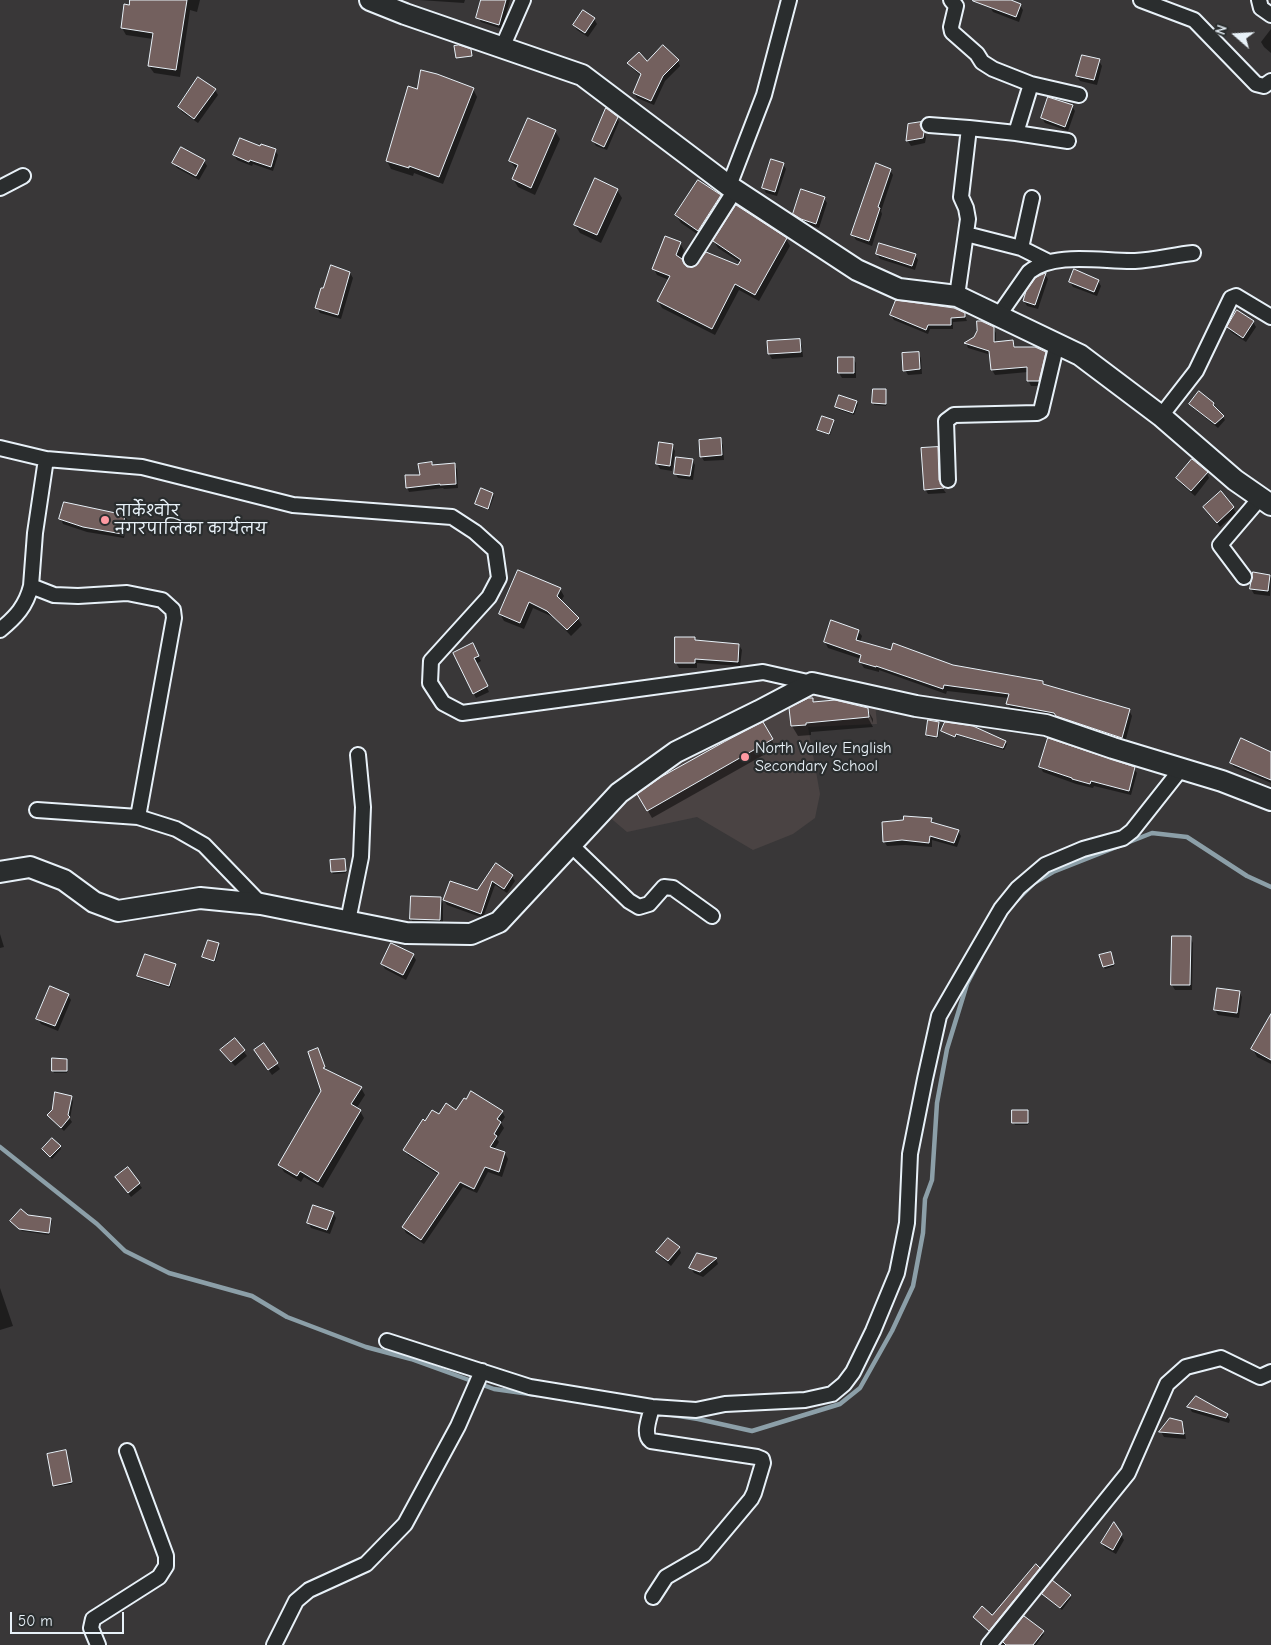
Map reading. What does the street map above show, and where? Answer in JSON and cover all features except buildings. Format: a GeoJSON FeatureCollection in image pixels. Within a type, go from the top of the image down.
{"type":"FeatureCollection","features":[{"type":"Feature","properties":{"kind":"street"},"geometry":{"type":"LineString","coordinates":[[370,0],[404,14],[582,75],[732,188],[857,270],[899,288],[958,296],[1080,355],[1161,416],[1235,480],[1266,501],[1220,545],[1244,577]]}},
{"type":"Feature","properties":{"kind":"street"},"geometry":{"type":"LineString","coordinates":[[502,48],[523,0]]}},
{"type":"Feature","properties":{"kind":"street"},"geometry":{"type":"LineString","coordinates":[[691,259],[732,188],[764,95],[789,0]]}},
{"type":"Feature","properties":{"kind":"street"},"geometry":{"type":"LineString","coordinates":[[951,0],[956,6],[950,27],[952,32],[977,54],[982,62],[993,69],[1031,84],[1079,95]]}},
{"type":"Feature","properties":{"kind":"street"},"geometry":{"type":"LineString","coordinates":[[1141,0],[1194,20],[1256,84],[1264,86],[1271,81]]}},
{"type":"Feature","properties":{"kind":"street"},"geometry":{"type":"LineString","coordinates":[[1259,0],[1261,8],[1271,15]]}},
{"type":"Feature","properties":{"kind":"street"},"geometry":{"type":"LineString","coordinates":[[1016,133],[1031,84]]}},
{"type":"Feature","properties":{"kind":"street"},"geometry":{"type":"LineString","coordinates":[[929,125],[1016,133],[1068,141]]}},
{"type":"Feature","properties":{"kind":"street"},"geometry":{"type":"LineString","coordinates":[[958,296],[968,219],[966,208],[962,202],[961,189],[969,128]]}},
{"type":"Feature","properties":{"kind":"street"},"geometry":{"type":"LineString","coordinates":[[0,188],[23,176]]}},
{"type":"Feature","properties":{"kind":"street"},"geometry":{"type":"LineString","coordinates":[[1021,248],[1032,198]]}},
{"type":"Feature","properties":{"kind":"street"},"geometry":{"type":"LineString","coordinates":[[966,234],[1021,248],[1049,262]]}},
{"type":"Feature","properties":{"kind":"street"},"geometry":{"type":"LineString","coordinates":[[999,315],[1029,272],[1049,262],[1063,260],[1136,261],[1193,252]]}},
{"type":"Feature","properties":{"kind":"street"},"geometry":{"type":"LineString","coordinates":[[1161,416],[1196,371],[1231,298],[1236,296],[1271,317]]}},
{"type":"Feature","properties":{"kind":"street"},"geometry":{"type":"LineString","coordinates":[[948,480],[946,421],[954,415],[1037,414],[1041,411],[1057,343]]}},
{"type":"Feature","properties":{"kind":"street"},"geometry":{"type":"LineString","coordinates":[[0,448],[46,459],[142,467],[293,505],[452,518],[474,532],[495,550],[499,578],[489,597],[431,661],[430,683],[443,703],[462,713],[763,672],[916,706],[1046,725],[1222,781],[1271,800]]}},
{"type":"Feature","properties":{"kind":"street"},"geometry":{"type":"LineString","coordinates":[[0,630],[14,618],[28,598],[46,459]]}},
{"type":"Feature","properties":{"kind":"street"},"geometry":{"type":"LineString","coordinates":[[31,586],[54,595],[78,596],[127,593],[162,600],[173,610],[174,618],[138,817]]}},
{"type":"Feature","properties":{"kind":"street"},"geometry":{"type":"LineString","coordinates":[[0,872],[30,867],[64,880],[94,902],[118,910],[200,898],[261,904],[406,933],[471,934],[498,922],[619,794],[676,752],[812,683]]}},
{"type":"Feature","properties":{"kind":"street"},"geometry":{"type":"LineString","coordinates":[[348,921],[361,857],[363,807],[358,754]]}},
{"type":"Feature","properties":{"kind":"street"},"geometry":{"type":"LineString","coordinates":[[387,1341],[530,1387],[652,1407],[696,1410],[725,1404],[805,1400],[832,1394],[844,1384],[865,1349],[897,1273],[906,1223],[910,1154],[939,1016],[997,916],[1018,888],[1045,865],[1083,849],[1123,838],[1141,821],[1181,769]]}},
{"type":"Feature","properties":{"kind":"street"},"geometry":{"type":"LineString","coordinates":[[37,810],[138,817],[176,829],[204,845],[261,904]]}},
{"type":"Feature","properties":{"kind":"street"},"geometry":{"type":"LineString","coordinates":[[571,845],[629,901],[639,907],[649,904],[664,887],[673,888],[712,916]]}},
{"type":"Feature","properties":{"kind":"street"},"geometry":{"type":"LineString","coordinates":[[989,1645],[1128,1473],[1167,1384],[1186,1367],[1221,1358],[1260,1377],[1271,1372]]}},
{"type":"Feature","properties":{"kind":"street"},"geometry":{"type":"LineString","coordinates":[[274,1645],[296,1601],[309,1590],[366,1564],[405,1524],[458,1426],[482,1371]]}},
{"type":"Feature","properties":{"kind":"street"},"geometry":{"type":"LineString","coordinates":[[652,1407],[646,1433],[647,1438],[651,1442],[757,1458],[762,1459],[763,1463],[751,1499],[704,1555],[666,1577],[653,1597]]}},
{"type":"Feature","properties":{"kind":"street"},"geometry":{"type":"LineString","coordinates":[[98,1645],[91,1628],[93,1619],[159,1577],[166,1566],[166,1556],[127,1451]]}},
{"type":"Feature","properties":{"kind":"shaded area","name":"North Valley English Secondary School"},"geometry":{"type":"Polygon","coordinates":[[[874,692],[877,724],[808,727],[820,794],[815,818],[793,834],[753,850],[697,817],[627,832],[601,810],[789,693],[874,692]]]}},
{"type":"Feature","properties":{"kind":"waterway"},"geometry":{"type":"LineString","coordinates":[[1013,904],[1034,883],[1053,872],[1152,833],[1187,837],[1247,876],[1271,887]]}},
{"type":"Feature","properties":{"kind":"waterway"},"geometry":{"type":"LineString","coordinates":[[666,1414],[752,1431],[840,1404],[860,1388],[892,1331],[913,1286],[923,1233],[925,1199],[932,1180],[937,1103],[947,1049],[967,984],[981,957]]}},
{"type":"Feature","properties":{"kind":"waterway"},"geometry":{"type":"LineString","coordinates":[[0,1147],[97,1224],[125,1251],[169,1273],[252,1296],[287,1317],[366,1347],[411,1359],[494,1389],[537,1395]]}},
{"type":"Feature","properties":{"kind":"place","name":"तार्केश्वोर नगरपालिका कार्यलय"},"geometry":{"type":"Point","coordinates":[105,520]}},
{"type":"Feature","properties":{"kind":"place","name":"North Valley English Secondary School"},"geometry":{"type":"Point","coordinates":[745,757]}}]}
